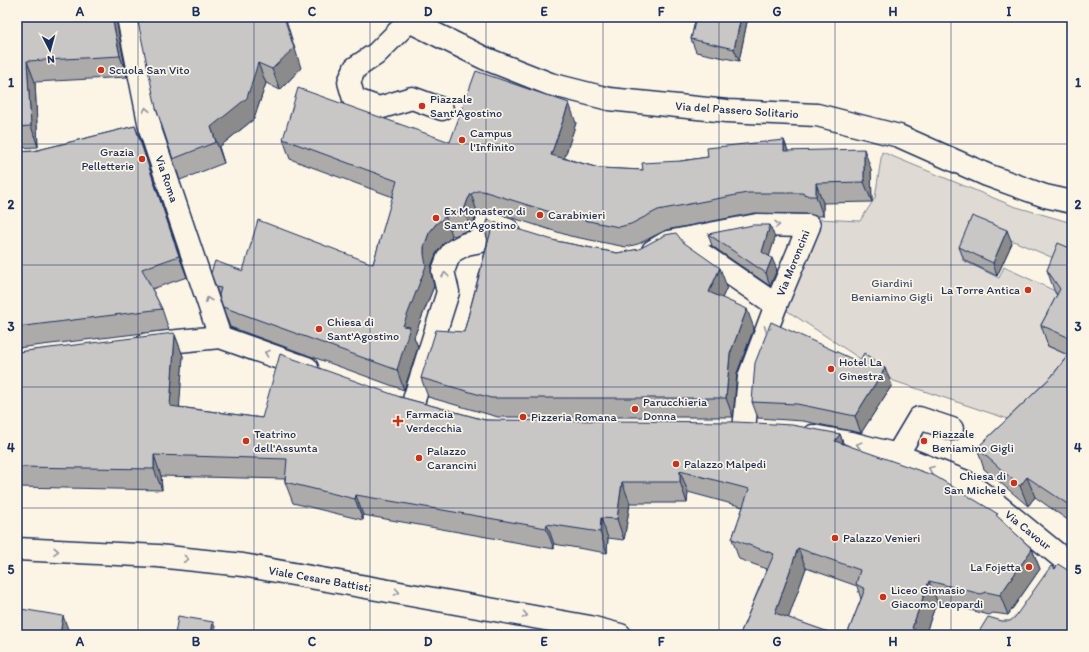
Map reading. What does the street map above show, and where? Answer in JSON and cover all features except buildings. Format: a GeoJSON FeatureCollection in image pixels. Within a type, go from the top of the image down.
{"type":"FeatureCollection","features":[{"type":"Feature","properties":{"kind":"street","name":"Via Roma"},"geometry":{"type":"LineString","coordinates":[[128,17],[151,132],[220,337]]}},
{"type":"Feature","properties":{"kind":"street"},"geometry":{"type":"LineString","coordinates":[[407,19],[376,54],[354,68],[349,82],[354,99],[379,108],[412,98],[442,109]]}},
{"type":"Feature","properties":{"kind":"street","name":"Via del Passero Solitario"},"geometry":{"type":"LineString","coordinates":[[407,19],[484,58],[550,84],[609,99],[727,111],[817,115],[899,136],[987,175],[1045,196],[1072,202]]}},
{"type":"Feature","properties":{"kind":"street"},"geometry":{"type":"LineString","coordinates":[[129,137],[151,132]]}},
{"type":"Feature","properties":{"kind":"street"},"geometry":{"type":"LineString","coordinates":[[390,398],[420,408],[448,292],[443,271],[448,258],[453,251],[466,244],[481,241],[487,223],[529,236]]}},
{"type":"Feature","properties":{"kind":"street","name":"Via Moroncini"},"geometry":{"type":"LineString","coordinates":[[632,259],[644,256],[668,242],[757,225],[809,226],[776,305],[749,377],[744,430]]}},
{"type":"Feature","properties":{"kind":"street"},"geometry":{"type":"LineString","coordinates":[[689,238],[697,251],[776,305]]}},
{"type":"Feature","properties":{"kind":"street"},"geometry":{"type":"LineString","coordinates":[[126,347],[220,337],[324,374]]}},
{"type":"Feature","properties":{"kind":"street"},"geometry":{"type":"LineString","coordinates":[[897,455],[919,418],[952,429]]}},
{"type":"Feature","properties":{"kind":"street"},"geometry":{"type":"LineString","coordinates":[[721,430],[765,431]]}},
{"type":"Feature","properties":{"kind":"street","name":"Via Cavour"},"geometry":{"type":"LineString","coordinates":[[794,433],[851,443],[897,455],[966,482],[991,500],[1063,565]]}},
{"type":"Feature","properties":{"kind":"street","name":"Viale Cesare Battisti"},"geometry":{"type":"LineString","coordinates":[[17,549],[158,556],[243,565],[590,626],[620,635]]}},
{"type":"Feature","properties":{"kind":"green space","name":"Giardini Beniamino Gigli"},"geometry":{"type":"Polygon","coordinates":[[[882,152],[1013,206],[1072,223],[1072,266],[976,225],[962,260],[999,278],[1004,267],[1053,290],[1067,310],[1047,346],[1072,357],[1017,422],[894,381],[783,308],[818,219],[860,221],[875,198],[882,152]]]}},
{"type":"Feature","properties":{"kind":"place","name":"Scuola San Vito"},"geometry":{"type":"Point","coordinates":[101,70]}},
{"type":"Feature","properties":{"kind":"place","name":"Piazzale Sant'Agostino"},"geometry":{"type":"Point","coordinates":[422,106]}},
{"type":"Feature","properties":{"kind":"place","name":"Campus l'Infinito"},"geometry":{"type":"Point","coordinates":[462,140]}},
{"type":"Feature","properties":{"kind":"place","name":"Grazia Pelletterie"},"geometry":{"type":"Point","coordinates":[142,159]}},
{"type":"Feature","properties":{"kind":"place","name":"Carabinieri"},"geometry":{"type":"Point","coordinates":[540,215]}},
{"type":"Feature","properties":{"kind":"place","name":"Ex Monastero di Sant'Agostino"},"geometry":{"type":"Point","coordinates":[436,218]}},
{"type":"Feature","properties":{"kind":"place","name":"La Torre Antica"},"geometry":{"type":"Point","coordinates":[1028,290]}},
{"type":"Feature","properties":{"kind":"place","name":"Chiesa di Sant'Agostino"},"geometry":{"type":"Point","coordinates":[319,329]}},
{"type":"Feature","properties":{"kind":"place","name":"Hotel La Ginestra"},"geometry":{"type":"Point","coordinates":[831,369]}},
{"type":"Feature","properties":{"kind":"place","name":"Parucchieria Donna"},"geometry":{"type":"Point","coordinates":[635,409]}},
{"type":"Feature","properties":{"kind":"place","name":"Pizzeria Romana"},"geometry":{"type":"Point","coordinates":[523,417]}},
{"type":"Feature","properties":{"kind":"place","name":"Farmacia Verdecchia"},"geometry":{"type":"Point","coordinates":[398,421]}},
{"type":"Feature","properties":{"kind":"place","name":"Teatrino dell'Assunta"},"geometry":{"type":"Point","coordinates":[246,441]}},
{"type":"Feature","properties":{"kind":"place","name":"Piazzale Beniamino Gigli"},"geometry":{"type":"Point","coordinates":[924,441]}},
{"type":"Feature","properties":{"kind":"place","name":"Palazzo Carancini"},"geometry":{"type":"Point","coordinates":[419,458]}},
{"type":"Feature","properties":{"kind":"place","name":"Palazzo Malpedi"},"geometry":{"type":"Point","coordinates":[676,464]}},
{"type":"Feature","properties":{"kind":"place","name":"Chiesa di San Michele"},"geometry":{"type":"Point","coordinates":[1014,483]}},
{"type":"Feature","properties":{"kind":"place","name":"Palazzo Venieri"},"geometry":{"type":"Point","coordinates":[835,538]}},
{"type":"Feature","properties":{"kind":"place","name":"La Fojetta"},"geometry":{"type":"Point","coordinates":[1029,567]}},
{"type":"Feature","properties":{"kind":"place","name":"Liceo Ginnasio Giacomo Leopardi"},"geometry":{"type":"Point","coordinates":[883,597]}}]}
